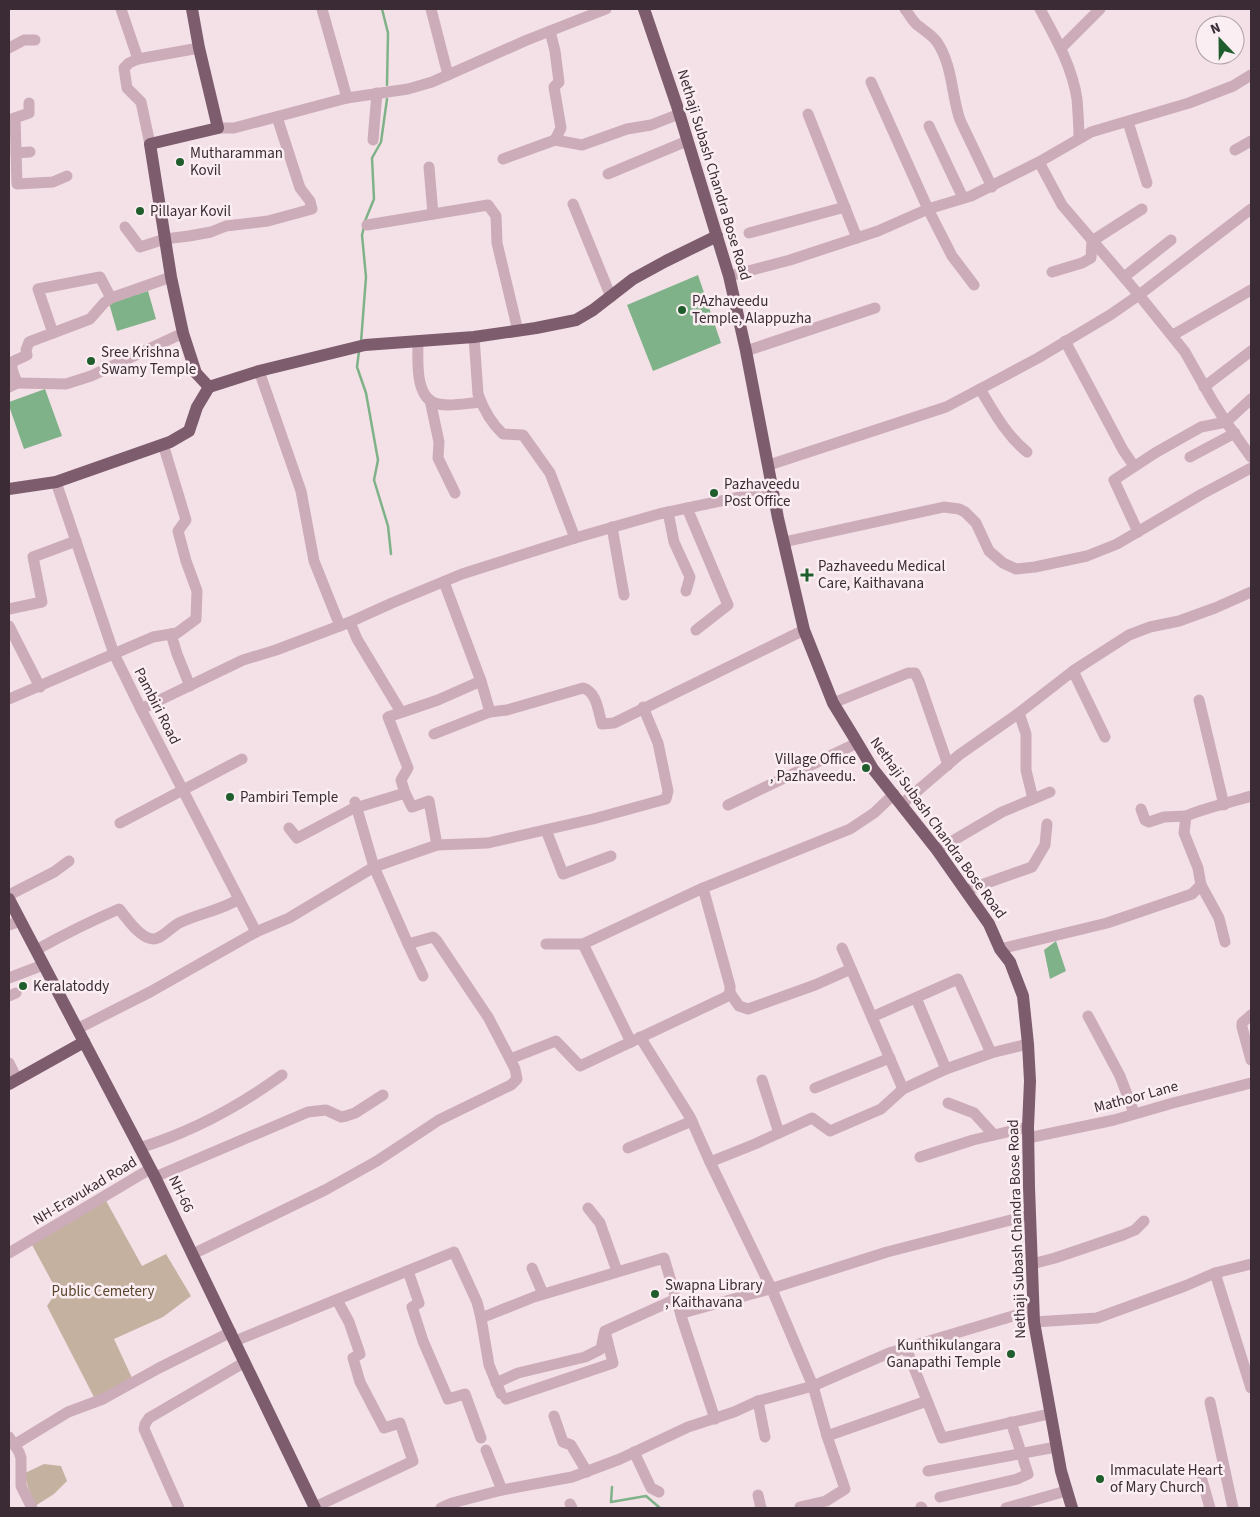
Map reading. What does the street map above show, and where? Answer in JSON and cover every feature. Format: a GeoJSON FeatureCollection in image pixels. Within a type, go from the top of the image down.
{"type":"FeatureCollection","features":[{"type":"Feature","properties":{"kind":"main road"},"geometry":{"type":"LineString","coordinates":[[192,9],[218,128],[150,144],[171,277],[183,333],[196,373],[209,387]]}},
{"type":"Feature","properties":{"kind":"main road","name":"Nethaji Subash Chandra Bose Road"},"geometry":{"type":"LineString","coordinates":[[644,9],[729,276],[804,630],[833,703],[873,768],[967,890],[989,924],[1000,949],[1010,962],[1023,996],[1030,1081],[1028,1133],[1034,1316],[1049,1414],[1066,1491],[1072,1508]]}},
{"type":"Feature","properties":{"kind":"main road"},"geometry":{"type":"LineString","coordinates":[[9,489],[56,482],[163,444],[189,431],[197,407],[209,387],[259,371],[364,345],[474,337],[576,320],[611,297],[632,279],[666,260],[717,236]]}},
{"type":"Feature","properties":{"kind":"main road","name":"NH-66"},"geometry":{"type":"LineString","coordinates":[[9,897],[15,923],[36,950],[140,1148],[315,1508]]}},
{"type":"Feature","properties":{"kind":"main road"},"geometry":{"type":"LineString","coordinates":[[13,1081],[84,1042]]}},
{"type":"Feature","properties":{"kind":"street"},"geometry":{"type":"LineString","coordinates":[[122,9],[138,59]]}},
{"type":"Feature","properties":{"kind":"street"},"geometry":{"type":"LineString","coordinates":[[322,9],[347,98]]}},
{"type":"Feature","properties":{"kind":"street"},"geometry":{"type":"LineString","coordinates":[[431,9],[448,75]]}},
{"type":"Feature","properties":{"kind":"street"},"geometry":{"type":"LineString","coordinates":[[218,128],[234,128],[347,98],[408,89],[432,82],[550,30],[606,9]]}},
{"type":"Feature","properties":{"kind":"street"},"geometry":{"type":"LineString","coordinates":[[905,9],[915,23],[927,31],[936,41],[943,53],[952,79],[956,110],[992,187]]}},
{"type":"Feature","properties":{"kind":"street"},"geometry":{"type":"LineString","coordinates":[[1040,9],[1061,48],[1068,68],[1077,99],[1080,138]]}},
{"type":"Feature","properties":{"kind":"street"},"geometry":{"type":"LineString","coordinates":[[1061,48],[1100,9]]}},
{"type":"Feature","properties":{"kind":"street"},"geometry":{"type":"LineString","coordinates":[[550,30],[555,50],[559,82],[554,87],[561,128],[555,140]]}},
{"type":"Feature","properties":{"kind":"street"},"geometry":{"type":"LineString","coordinates":[[9,48],[24,40],[35,40]]}},
{"type":"Feature","properties":{"kind":"street"},"geometry":{"type":"LineString","coordinates":[[150,144],[141,102],[127,88],[124,68],[129,63],[138,59],[199,48]]}},
{"type":"Feature","properties":{"kind":"street"},"geometry":{"type":"LineString","coordinates":[[729,276],[790,260],[878,231],[928,209],[992,187],[1091,132],[1189,103],[1233,86],[1251,75]]}},
{"type":"Feature","properties":{"kind":"street"},"geometry":{"type":"LineString","coordinates":[[871,82],[928,209],[952,256],[974,285]]}},
{"type":"Feature","properties":{"kind":"street"},"geometry":{"type":"LineString","coordinates":[[373,140],[377,93]]}},
{"type":"Feature","properties":{"kind":"street"},"geometry":{"type":"LineString","coordinates":[[29,103],[29,113],[12,119],[17,184],[53,182],[67,176]]}},
{"type":"Feature","properties":{"kind":"street"},"geometry":{"type":"LineString","coordinates":[[503,158],[555,140],[582,145],[627,129],[651,125],[679,114]]}},
{"type":"Feature","properties":{"kind":"street"},"geometry":{"type":"LineString","coordinates":[[808,114],[857,238]]}},
{"type":"Feature","properties":{"kind":"street"},"geometry":{"type":"LineString","coordinates":[[125,227],[140,247],[165,238],[189,236],[211,232],[226,226],[268,221],[312,209],[310,201],[300,188],[277,117]]}},
{"type":"Feature","properties":{"kind":"street"},"geometry":{"type":"LineString","coordinates":[[1128,122],[1147,183]]}},
{"type":"Feature","properties":{"kind":"street"},"geometry":{"type":"LineString","coordinates":[[929,126],[963,198]]}},
{"type":"Feature","properties":{"kind":"street"},"geometry":{"type":"LineString","coordinates":[[608,174],[687,141]]}},
{"type":"Feature","properties":{"kind":"street"},"geometry":{"type":"LineString","coordinates":[[1235,150],[1251,141]]}},
{"type":"Feature","properties":{"kind":"street"},"geometry":{"type":"LineString","coordinates":[[16,153],[30,152]]}},
{"type":"Feature","properties":{"kind":"street"},"geometry":{"type":"LineString","coordinates":[[1039,162],[1062,205],[1173,335],[1226,422],[1251,457]]}},
{"type":"Feature","properties":{"kind":"street"},"geometry":{"type":"LineString","coordinates":[[429,167],[433,214]]}},
{"type":"Feature","properties":{"kind":"street"},"geometry":{"type":"LineString","coordinates":[[367,225],[488,204],[496,216],[497,243],[518,331]]}},
{"type":"Feature","properties":{"kind":"street"},"geometry":{"type":"LineString","coordinates":[[573,204],[611,297]]}},
{"type":"Feature","properties":{"kind":"street"},"geometry":{"type":"LineString","coordinates":[[749,233],[845,207]]}},
{"type":"Feature","properties":{"kind":"street"},"geometry":{"type":"LineString","coordinates":[[1092,241],[1142,209]]}},
{"type":"Feature","properties":{"kind":"street"},"geometry":{"type":"LineString","coordinates":[[769,465],[946,407],[980,389],[1110,315],[1251,209]]}},
{"type":"Feature","properties":{"kind":"street"},"geometry":{"type":"LineString","coordinates":[[1124,276],[1172,240]]}},
{"type":"Feature","properties":{"kind":"street"},"geometry":{"type":"LineString","coordinates":[[1052,272],[1082,264],[1091,258],[1092,241]]}},
{"type":"Feature","properties":{"kind":"street"},"geometry":{"type":"LineString","coordinates":[[53,333],[38,289],[100,277],[111,298]]}},
{"type":"Feature","properties":{"kind":"street"},"geometry":{"type":"LineString","coordinates":[[171,277],[111,298],[90,319],[29,342],[26,350],[27,355],[12,362],[13,385],[66,384],[91,376],[183,333]]}},
{"type":"Feature","properties":{"kind":"street"},"geometry":{"type":"LineString","coordinates":[[1173,335],[1251,290]]}},
{"type":"Feature","properties":{"kind":"street"},"geometry":{"type":"LineString","coordinates":[[746,350],[875,308]]}},
{"type":"Feature","properties":{"kind":"street"},"geometry":{"type":"LineString","coordinates":[[474,337],[478,394],[481,402],[503,434],[518,434],[526,438],[550,473],[575,538]]}},
{"type":"Feature","properties":{"kind":"street"},"geometry":{"type":"LineString","coordinates":[[418,341],[419,376],[422,388],[430,400],[439,442],[438,458],[455,493]]}},
{"type":"Feature","properties":{"kind":"street"},"geometry":{"type":"LineString","coordinates":[[1066,341],[1123,450],[1134,466]]}},
{"type":"Feature","properties":{"kind":"street"},"geometry":{"type":"LineString","coordinates":[[1204,387],[1251,351]]}},
{"type":"Feature","properties":{"kind":"street"},"geometry":{"type":"LineString","coordinates":[[259,371],[301,491],[314,561],[345,624],[357,639],[401,712]]}},
{"type":"Feature","properties":{"kind":"street"},"geometry":{"type":"LineString","coordinates":[[980,389],[1008,433],[1027,452]]}},
{"type":"Feature","properties":{"kind":"street"},"geometry":{"type":"LineString","coordinates":[[1138,532],[1114,480],[1134,466],[1201,427],[1226,422],[1251,399]]}},
{"type":"Feature","properties":{"kind":"street"},"geometry":{"type":"LineString","coordinates":[[430,400],[440,404],[481,402]]}},
{"type":"Feature","properties":{"kind":"street"},"geometry":{"type":"LineString","coordinates":[[1190,457],[1235,433]]}},
{"type":"Feature","properties":{"kind":"street"},"geometry":{"type":"LineString","coordinates":[[9,700],[153,637],[177,633],[196,619],[197,590],[178,532],[186,520],[163,444]]}},
{"type":"Feature","properties":{"kind":"street"},"geometry":{"type":"LineString","coordinates":[[784,542],[944,508],[959,509],[976,523],[989,552],[1003,563],[1016,569],[1036,567],[1087,556],[1117,544],[1202,494],[1251,468]]}},
{"type":"Feature","properties":{"kind":"street","name":"Pambiri Road"},"geometry":{"type":"LineString","coordinates":[[56,482],[114,654],[256,932]]}},
{"type":"Feature","properties":{"kind":"street"},"geometry":{"type":"LineString","coordinates":[[141,709],[243,660],[276,650],[345,624],[462,574],[612,527],[668,512],[773,490]]}},
{"type":"Feature","properties":{"kind":"street"},"geometry":{"type":"LineString","coordinates":[[687,508],[728,605],[696,630]]}},
{"type":"Feature","properties":{"kind":"street"},"geometry":{"type":"LineString","coordinates":[[668,512],[674,542],[690,577],[686,591]]}},
{"type":"Feature","properties":{"kind":"street"},"geometry":{"type":"LineString","coordinates":[[612,527],[624,595]]}},
{"type":"Feature","properties":{"kind":"street"},"geometry":{"type":"LineString","coordinates":[[9,609],[42,602],[33,558],[76,541]]}},
{"type":"Feature","properties":{"kind":"street"},"geometry":{"type":"LineString","coordinates":[[444,582],[490,712]]}},
{"type":"Feature","properties":{"kind":"street"},"geometry":{"type":"LineString","coordinates":[[546,944],[584,944],[702,888],[850,829],[948,765],[1073,671],[1129,635],[1140,630],[1179,621],[1251,592]]}},
{"type":"Feature","properties":{"kind":"street"},"geometry":{"type":"LineString","coordinates":[[9,626],[40,686]]}},
{"type":"Feature","properties":{"kind":"street"},"geometry":{"type":"LineString","coordinates":[[434,734],[490,712],[507,710],[583,688],[594,696],[602,724],[614,723],[804,630]]}},
{"type":"Feature","properties":{"kind":"street"},"geometry":{"type":"LineString","coordinates":[[171,634],[190,686]]}},
{"type":"Feature","properties":{"kind":"street"},"geometry":{"type":"LineString","coordinates":[[1073,671],[1105,737]]}},
{"type":"Feature","properties":{"kind":"street"},"geometry":{"type":"LineString","coordinates":[[833,703],[908,673],[915,674],[948,765]]}},
{"type":"Feature","properties":{"kind":"street"},"geometry":{"type":"LineString","coordinates":[[437,845],[429,801],[412,807],[405,793],[401,780],[408,768],[388,717],[438,700],[480,682]]}},
{"type":"Feature","properties":{"kind":"street"},"geometry":{"type":"LineString","coordinates":[[1199,700],[1224,805]]}},
{"type":"Feature","properties":{"kind":"street"},"geometry":{"type":"LineString","coordinates":[[77,1029],[150,992],[256,932],[289,918],[374,867],[437,845],[488,843],[666,799],[668,791],[658,743],[643,708]]}},
{"type":"Feature","properties":{"kind":"street"},"geometry":{"type":"LineString","coordinates":[[1019,713],[1026,734],[1026,770],[1033,799]]}},
{"type":"Feature","properties":{"kind":"street"},"geometry":{"type":"LineString","coordinates":[[728,805],[857,743]]}},
{"type":"Feature","properties":{"kind":"street"},"geometry":{"type":"LineString","coordinates":[[120,823],[242,759]]}},
{"type":"Feature","properties":{"kind":"street"},"geometry":{"type":"LineString","coordinates":[[937,850],[1002,812],[1050,792]]}},
{"type":"Feature","properties":{"kind":"street"},"geometry":{"type":"LineString","coordinates":[[289,828],[297,838],[356,804],[405,793]]}},
{"type":"Feature","properties":{"kind":"street"},"geometry":{"type":"LineString","coordinates":[[1141,809],[1145,820],[1149,822],[1164,817],[1186,816],[1208,807],[1224,805],[1251,796]]}},
{"type":"Feature","properties":{"kind":"street"},"geometry":{"type":"LineString","coordinates":[[356,804],[374,867],[423,976]]}},
{"type":"Feature","properties":{"kind":"street"},"geometry":{"type":"LineString","coordinates":[[1186,816],[1184,833],[1198,868],[1202,885],[1219,918],[1226,942]]}},
{"type":"Feature","properties":{"kind":"street"},"geometry":{"type":"LineString","coordinates":[[967,890],[1032,867],[1045,845],[1047,824]]}},
{"type":"Feature","properties":{"kind":"street"},"geometry":{"type":"LineString","coordinates":[[546,830],[563,874],[611,856]]}},
{"type":"Feature","properties":{"kind":"street"},"geometry":{"type":"LineString","coordinates":[[9,897],[54,872],[69,861]]}},
{"type":"Feature","properties":{"kind":"street"},"geometry":{"type":"LineString","coordinates":[[1000,949],[1115,920],[1192,894],[1202,885]]}},
{"type":"Feature","properties":{"kind":"street"},"geometry":{"type":"LineString","coordinates":[[702,888],[730,986],[730,993],[739,1006],[748,1009],[815,985],[851,969]]}},
{"type":"Feature","properties":{"kind":"street"},"geometry":{"type":"LineString","coordinates":[[36,950],[119,908],[141,934],[151,939],[157,938],[176,924],[196,914],[228,906],[239,899]]}},
{"type":"Feature","properties":{"kind":"street"},"geometry":{"type":"LineString","coordinates":[[193,1254],[326,1190],[377,1161],[445,1116],[511,1085],[517,1079],[517,1074],[510,1059],[488,1017],[438,941],[433,937],[408,944]]}},
{"type":"Feature","properties":{"kind":"street"},"geometry":{"type":"LineString","coordinates":[[584,944],[636,1039],[692,1121],[773,1292],[813,1386],[845,1489],[826,1501],[800,1508]]}},
{"type":"Feature","properties":{"kind":"street"},"geometry":{"type":"LineString","coordinates":[[842,948],[903,1089]]}},
{"type":"Feature","properties":{"kind":"street"},"geometry":{"type":"LineString","coordinates":[[9,978],[43,965]]}},
{"type":"Feature","properties":{"kind":"street"},"geometry":{"type":"LineString","coordinates":[[872,1017],[958,978],[991,1053]]}},
{"type":"Feature","properties":{"kind":"street"},"geometry":{"type":"LineString","coordinates":[[510,1059],[556,1041],[580,1066],[722,1000],[730,993]]}},
{"type":"Feature","properties":{"kind":"street"},"geometry":{"type":"LineString","coordinates":[[916,998],[946,1070]]}},
{"type":"Feature","properties":{"kind":"street"},"geometry":{"type":"LineString","coordinates":[[1251,1015],[1242,1023],[1251,1060]]}},
{"type":"Feature","properties":{"kind":"street"},"geometry":{"type":"LineString","coordinates":[[1088,1016],[1120,1076],[1134,1113]]}},
{"type":"Feature","properties":{"kind":"street"},"geometry":{"type":"LineString","coordinates":[[710,1162],[812,1118],[830,1132],[881,1109],[903,1089],[991,1053],[1028,1044]]}},
{"type":"Feature","properties":{"kind":"street"},"geometry":{"type":"LineString","coordinates":[[815,1088],[890,1058]]}},
{"type":"Feature","properties":{"kind":"street"},"geometry":{"type":"LineString","coordinates":[[9,1063],[13,1081]]}},
{"type":"Feature","properties":{"kind":"street"},"geometry":{"type":"LineString","coordinates":[[140,1148],[181,1134],[226,1112],[282,1075]]}},
{"type":"Feature","properties":{"kind":"street"},"geometry":{"type":"LineString","coordinates":[[762,1080],[779,1133]]}},
{"type":"Feature","properties":{"kind":"street","name":"Mathoor Lane"},"geometry":{"type":"LineString","coordinates":[[920,1157],[994,1135],[1028,1133],[1114,1120],[1134,1113],[1251,1084]]}},
{"type":"Feature","properties":{"kind":"street","name":"NH-Eravukad Road"},"geometry":{"type":"LineString","coordinates":[[9,1253],[152,1173],[308,1112],[326,1110],[341,1117],[355,1113],[383,1095]]}},
{"type":"Feature","properties":{"kind":"street"},"geometry":{"type":"LineString","coordinates":[[948,1103],[974,1113],[994,1135]]}},
{"type":"Feature","properties":{"kind":"street"},"geometry":{"type":"LineString","coordinates":[[628,1148],[692,1121]]}},
{"type":"Feature","properties":{"kind":"street"},"geometry":{"type":"LineString","coordinates":[[588,1208],[600,1223],[617,1271]]}},
{"type":"Feature","properties":{"kind":"street"},"geometry":{"type":"LineString","coordinates":[[681,1315],[886,1252],[1030,1215]]}},
{"type":"Feature","properties":{"kind":"street"},"geometry":{"type":"LineString","coordinates":[[1032,1264],[1123,1236],[1135,1230],[1144,1221]]}},
{"type":"Feature","properties":{"kind":"street"},"geometry":{"type":"LineString","coordinates":[[32,1508],[21,1486],[21,1458],[11,1441],[68,1412],[103,1399],[159,1368],[233,1337],[337,1300],[454,1252],[477,1302],[489,1365],[503,1397],[613,1364],[605,1331]]}},
{"type":"Feature","properties":{"kind":"street"},"geometry":{"type":"LineString","coordinates":[[481,1318],[543,1294],[664,1258],[715,1419]]}},
{"type":"Feature","properties":{"kind":"street"},"geometry":{"type":"LineString","coordinates":[[441,1508],[452,1503],[502,1490],[572,1477],[587,1472],[688,1427],[734,1412],[758,1401],[813,1386],[906,1348],[1034,1316],[1097,1318],[1215,1273],[1251,1264]]}},
{"type":"Feature","properties":{"kind":"street"},"geometry":{"type":"LineString","coordinates":[[532,1268],[543,1294]]}},
{"type":"Feature","properties":{"kind":"street"},"geometry":{"type":"LineString","coordinates":[[408,1271],[419,1303],[412,1308],[423,1341],[448,1399],[465,1394],[481,1438]]}},
{"type":"Feature","properties":{"kind":"street"},"geometry":{"type":"LineString","coordinates":[[1215,1273],[1251,1388]]}},
{"type":"Feature","properties":{"kind":"street"},"geometry":{"type":"LineString","coordinates":[[605,1331],[676,1299]]}},
{"type":"Feature","properties":{"kind":"street"},"geometry":{"type":"LineString","coordinates":[[315,1508],[413,1461],[400,1423],[384,1428],[360,1382],[353,1358],[360,1354],[349,1322],[337,1300]]}},
{"type":"Feature","properties":{"kind":"street"},"geometry":{"type":"LineString","coordinates":[[496,1383],[518,1374],[585,1357],[601,1349],[605,1331]]}},
{"type":"Feature","properties":{"kind":"street"},"geometry":{"type":"LineString","coordinates":[[906,1348],[942,1438],[1049,1414]]}},
{"type":"Feature","properties":{"kind":"street"},"geometry":{"type":"LineString","coordinates":[[179,1508],[144,1429],[145,1424],[150,1418],[245,1362]]}},
{"type":"Feature","properties":{"kind":"street"},"geometry":{"type":"LineString","coordinates":[[758,1401],[765,1437]]}},
{"type":"Feature","properties":{"kind":"street"},"geometry":{"type":"LineString","coordinates":[[827,1436],[927,1401]]}},
{"type":"Feature","properties":{"kind":"street"},"geometry":{"type":"LineString","coordinates":[[1210,1402],[1233,1508]]}},
{"type":"Feature","properties":{"kind":"street"},"geometry":{"type":"LineString","coordinates":[[554,1416],[563,1442],[571,1445],[587,1472]]}},
{"type":"Feature","properties":{"kind":"street"},"geometry":{"type":"LineString","coordinates":[[940,1497],[1017,1479],[1028,1474],[1011,1422]]}},
{"type":"Feature","properties":{"kind":"street"},"geometry":{"type":"LineString","coordinates":[[928,1471],[1056,1447]]}},
{"type":"Feature","properties":{"kind":"street"},"geometry":{"type":"LineString","coordinates":[[486,1450],[502,1490]]}},
{"type":"Feature","properties":{"kind":"street"},"geometry":{"type":"LineString","coordinates":[[634,1452],[651,1488],[659,1492]]}},
{"type":"Feature","properties":{"kind":"street"},"geometry":{"type":"LineString","coordinates":[[1202,1480],[1210,1508]]}},
{"type":"Feature","properties":{"kind":"street"},"geometry":{"type":"LineString","coordinates":[[1006,1508],[1066,1491]]}},
{"type":"Feature","properties":{"kind":"street"},"geometry":{"type":"LineString","coordinates":[[758,1495],[761,1508]]}},
{"type":"Feature","properties":{"kind":"green space","name":"Public Cemetery"},"geometry":{"type":"Polygon","coordinates":[[[105,1199],[142,1266],[166,1254],[191,1296],[163,1317],[114,1339],[133,1380],[95,1399],[47,1306],[57,1291],[31,1243],[105,1199]]]}},
{"type":"Feature","properties":{"kind":"green space"},"geometry":{"type":"Polygon","coordinates":[[[44,1464],[61,1466],[67,1481],[54,1494],[35,1506],[25,1473],[44,1464]]]}},
{"type":"Feature","properties":{"kind":"shaded area"},"geometry":{"type":"Polygon","coordinates":[[[698,275],[721,343],[653,371],[627,305],[698,275]]]}},
{"type":"Feature","properties":{"kind":"shaded area"},"geometry":{"type":"Polygon","coordinates":[[[148,291],[156,319],[117,331],[109,303],[148,291]]]}},
{"type":"Feature","properties":{"kind":"shaded area"},"geometry":{"type":"Polygon","coordinates":[[[45,389],[62,436],[24,449],[9,402],[45,389]]]}},
{"type":"Feature","properties":{"kind":"shaded area"},"geometry":{"type":"Polygon","coordinates":[[[1056,941],[1066,971],[1050,979],[1044,950],[1056,941]]]}},
{"type":"Feature","properties":{"kind":"waterway"},"geometry":{"type":"LineString","coordinates":[[382,9],[388,33],[387,85]]}},
{"type":"Feature","properties":{"kind":"waterway"},"geometry":{"type":"LineString","coordinates":[[365,221],[374,199],[372,158],[381,142],[387,99]]}},
{"type":"Feature","properties":{"kind":"waterway"},"geometry":{"type":"LineString","coordinates":[[361,342],[366,277],[362,235],[364,227]]}},
{"type":"Feature","properties":{"kind":"waterway"},"geometry":{"type":"LineString","coordinates":[[359,351],[357,367],[366,393],[378,460],[374,480],[388,526],[391,554]]}},
{"type":"Feature","properties":{"kind":"waterway"},"geometry":{"type":"LineString","coordinates":[[612,1487],[611,1502],[646,1496],[660,1508]]}},
{"type":"Feature","properties":{"kind":"place","name":"Mutharamman Kovil"},"geometry":{"type":"Point","coordinates":[180,162]}},
{"type":"Feature","properties":{"kind":"place","name":"Pillayar Kovil"},"geometry":{"type":"Point","coordinates":[140,211]}},
{"type":"Feature","properties":{"kind":"place","name":"PAzhaveedu Temple, Alappuzha"},"geometry":{"type":"Point","coordinates":[682,310]}},
{"type":"Feature","properties":{"kind":"place","name":"Sree Krishna Swamy Temple"},"geometry":{"type":"Point","coordinates":[91,361]}},
{"type":"Feature","properties":{"kind":"place","name":"Pazhaveedu Post Office"},"geometry":{"type":"Point","coordinates":[714,493]}},
{"type":"Feature","properties":{"kind":"place","name":"Pazhaveedu Medical Care, Kaithavana"},"geometry":{"type":"Point","coordinates":[807,575]}},
{"type":"Feature","properties":{"kind":"place","name":"Village Office , Pazhaveedu."},"geometry":{"type":"Point","coordinates":[866,768]}},
{"type":"Feature","properties":{"kind":"place","name":"Pambiri Temple"},"geometry":{"type":"Point","coordinates":[230,797]}},
{"type":"Feature","properties":{"kind":"place","name":"Keralatoddy"},"geometry":{"type":"Point","coordinates":[23,986]}},
{"type":"Feature","properties":{"kind":"place","name":"Swapna Library , Kaithavana"},"geometry":{"type":"Point","coordinates":[655,1294]}},
{"type":"Feature","properties":{"kind":"place","name":"Kunthikulangara Ganapathi Temple"},"geometry":{"type":"Point","coordinates":[1011,1354]}},
{"type":"Feature","properties":{"kind":"place","name":"Immaculate Heart of Mary Church"},"geometry":{"type":"Point","coordinates":[1100,1479]}}]}
